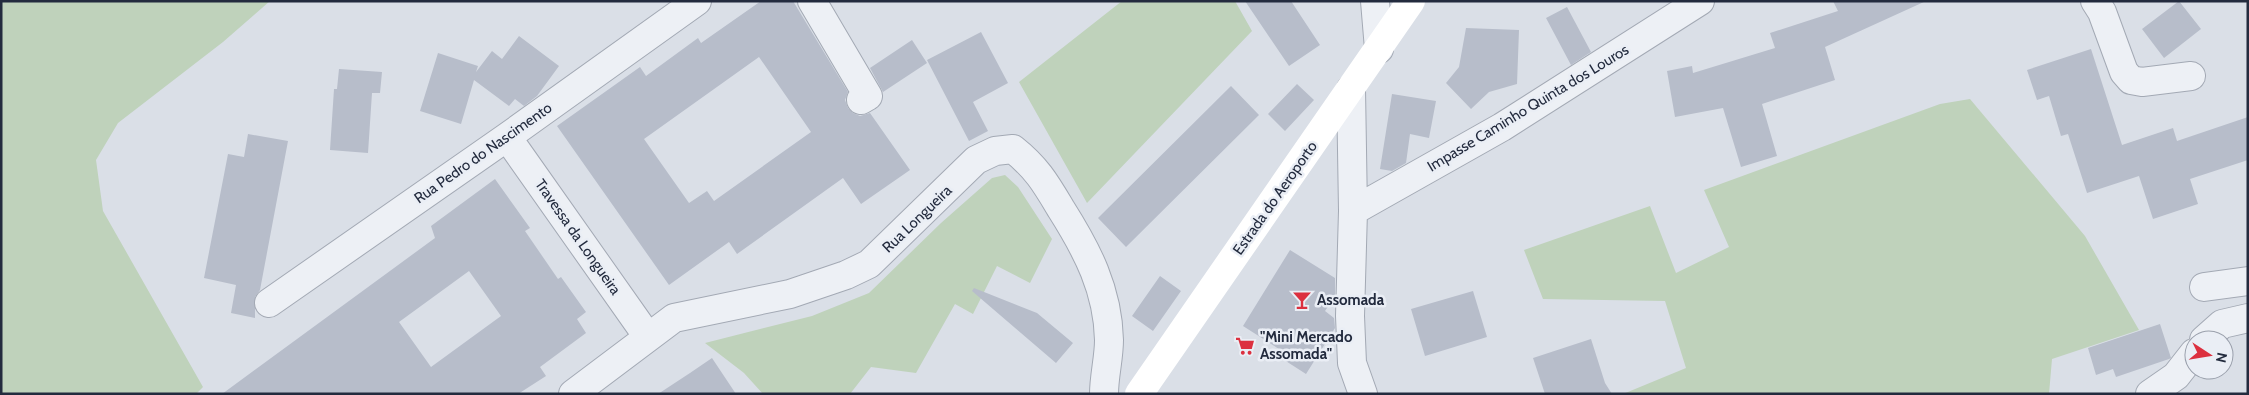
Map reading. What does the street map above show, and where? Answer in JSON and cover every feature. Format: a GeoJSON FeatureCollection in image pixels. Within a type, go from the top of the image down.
{"type":"FeatureCollection","features":[{"type":"Feature","properties":{"kind":"main road","name":"Estrada do Aeroporto"},"geometry":{"type":"LineString","coordinates":[[1139,394],[1411,1]]}},
{"type":"Feature","properties":{"kind":"street","name":"Rua Pedro do Nascimento"},"geometry":{"type":"LineString","coordinates":[[269,303],[507,137],[696,1]]}},
{"type":"Feature","properties":{"kind":"street"},"geometry":{"type":"LineString","coordinates":[[812,1],[868,96],[861,100]]}},
{"type":"Feature","properties":{"kind":"street"},"geometry":{"type":"LineString","coordinates":[[1375,1],[1379,49]]}},
{"type":"Feature","properties":{"kind":"street","name":"Impasse Caminho Quinta dos Louros"},"geometry":{"type":"LineString","coordinates":[[1353,211],[1502,127],[1700,1]]}},
{"type":"Feature","properties":{"kind":"street"},"geometry":{"type":"LineString","coordinates":[[2094,1],[2102,12],[2124,72],[2131,80],[2142,82],[2191,76]]}},
{"type":"Feature","properties":{"kind":"street"},"geometry":{"type":"LineString","coordinates":[[1351,90],[1353,211],[1350,316],[1352,363],[1363,394]]}},
{"type":"Feature","properties":{"kind":"street","name":"Travessa da Longueira"},"geometry":{"type":"LineString","coordinates":[[507,137],[648,338]]}},
{"type":"Feature","properties":{"kind":"street","name":"Rua Longueira"},"geometry":{"type":"LineString","coordinates":[[572,394],[674,318],[790,294],[846,275],[870,264],[976,160],[995,152],[1013,150],[1032,164],[1049,188],[1085,247],[1102,290],[1109,340],[1104,394]]}},
{"type":"Feature","properties":{"kind":"street"},"geometry":{"type":"LineString","coordinates":[[2204,287],[2248,281]]}},
{"type":"Feature","properties":{"kind":"street"},"geometry":{"type":"LineString","coordinates":[[2215,330],[2222,324],[2248,318]]}},
{"type":"Feature","properties":{"kind":"street"},"geometry":{"type":"LineString","coordinates":[[2150,394],[2176,376],[2184,366]]}},
{"type":"Feature","properties":{"kind":"green space"},"geometry":{"type":"Polygon","coordinates":[[[1,1],[270,1],[223,42],[118,123],[96,160],[103,211],[203,387],[196,394],[1,394],[1,1]]]}},
{"type":"Feature","properties":{"kind":"green space"},"geometry":{"type":"Polygon","coordinates":[[[1122,1],[1235,1],[1252,31],[1087,203],[1019,82],[1122,1]]]}},
{"type":"Feature","properties":{"kind":"green space"},"geometry":{"type":"Polygon","coordinates":[[[1970,99],[2085,236],[2139,330],[2052,359],[2049,394],[1623,394],[1686,368],[1665,301],[1543,299],[1524,250],[1650,206],[1676,273],[1729,247],[1704,190],[1940,104],[1970,99]]]}},
{"type":"Feature","properties":{"kind":"green space"},"geometry":{"type":"Polygon","coordinates":[[[1005,175],[1018,187],[1052,239],[1030,283],[997,266],[973,314],[955,304],[916,373],[871,367],[850,394],[763,394],[744,373],[705,343],[812,316],[869,293],[941,223],[992,178],[1005,175]]]}},
{"type":"Feature","properties":{"kind":"building"},"geometry":{"type":"Polygon","coordinates":[[[761,1],[793,1],[848,92],[845,100],[848,108],[860,116],[870,113],[910,170],[861,204],[843,178],[737,254],[729,242],[669,285],[557,126],[640,67],[646,76],[698,38],[701,43],[761,1]],[[759,57],[644,139],[689,203],[707,191],[714,201],[811,132],[759,57]]]}},
{"type":"Feature","properties":{"kind":"building"},"geometry":{"type":"Polygon","coordinates":[[[1245,1],[1291,1],[1320,45],[1289,66],[1245,1]]]}},
{"type":"Feature","properties":{"kind":"building"},"geometry":{"type":"Polygon","coordinates":[[[1833,1],[1926,1],[1825,47],[1835,80],[1762,104],[1777,156],[1741,167],[1723,108],[1675,117],[1667,71],[1692,66],[1693,73],[1775,48],[1770,33],[1838,11],[1833,1]]]}},
{"type":"Feature","properties":{"kind":"building"},"geometry":{"type":"Polygon","coordinates":[[[2179,1],[2201,29],[2164,58],[2142,29],[2179,1]]]}},
{"type":"Feature","properties":{"kind":"building"},"geometry":{"type":"Polygon","coordinates":[[[1567,7],[1591,52],[1571,65],[1546,18],[1567,7]]]}},
{"type":"Feature","properties":{"kind":"building"},"geometry":{"type":"Polygon","coordinates":[[[1466,28],[1519,30],[1517,84],[1489,92],[1471,109],[1446,83],[1459,67],[1466,28]]]}},
{"type":"Feature","properties":{"kind":"building"},"geometry":{"type":"Polygon","coordinates":[[[981,32],[1008,83],[973,102],[988,131],[969,141],[927,60],[981,32]]]}},
{"type":"Feature","properties":{"kind":"building"},"geometry":{"type":"Polygon","coordinates":[[[519,36],[559,66],[537,96],[524,106],[515,99],[509,106],[474,80],[461,124],[420,111],[438,53],[478,66],[476,72],[492,51],[502,59],[519,36]]]}},
{"type":"Feature","properties":{"kind":"building"},"geometry":{"type":"Polygon","coordinates":[[[912,40],[927,63],[883,92],[870,68],[912,40]]]}},
{"type":"Feature","properties":{"kind":"building"},"geometry":{"type":"Polygon","coordinates":[[[2091,49],[2122,145],[2173,128],[2177,141],[2248,117],[2248,160],[2190,179],[2198,204],[2153,219],[2139,176],[2087,193],[2068,134],[2061,136],[2049,96],[2037,100],[2027,70],[2091,49]]]}},
{"type":"Feature","properties":{"kind":"building"},"geometry":{"type":"Polygon","coordinates":[[[339,69],[382,72],[380,93],[372,93],[368,153],[330,150],[334,89],[337,89],[339,69]]]}},
{"type":"Feature","properties":{"kind":"building"},"geometry":{"type":"Polygon","coordinates":[[[1297,84],[1314,100],[1285,131],[1268,114],[1297,84]]]}},
{"type":"Feature","properties":{"kind":"building"},"geometry":{"type":"Polygon","coordinates":[[[1231,86],[1259,115],[1126,247],[1098,218],[1231,86]]]}},
{"type":"Feature","properties":{"kind":"building"},"geometry":{"type":"Polygon","coordinates":[[[1392,94],[1436,101],[1429,138],[1410,134],[1406,163],[1392,171],[1380,169],[1392,94]]]}},
{"type":"Feature","properties":{"kind":"building"},"geometry":{"type":"Polygon","coordinates":[[[248,134],[288,141],[260,290],[255,297],[255,318],[231,313],[236,285],[204,278],[228,154],[244,157],[248,134]]]}},
{"type":"Feature","properties":{"kind":"building"},"geometry":{"type":"Polygon","coordinates":[[[495,179],[530,228],[525,231],[558,279],[561,277],[586,312],[577,319],[586,333],[540,367],[546,376],[518,394],[222,394],[435,238],[431,226],[495,179]],[[469,271],[399,322],[431,367],[501,316],[469,271]]]}},
{"type":"Feature","properties":{"kind":"building"},"geometry":{"type":"Polygon","coordinates":[[[1290,250],[1335,278],[1335,296],[1325,311],[1334,318],[1335,328],[1306,374],[1278,356],[1282,351],[1243,326],[1290,250]]]}},
{"type":"Feature","properties":{"kind":"building"},"geometry":{"type":"Polygon","coordinates":[[[1160,276],[1181,291],[1153,331],[1132,316],[1160,276]]]}},
{"type":"Feature","properties":{"kind":"building"},"geometry":{"type":"Polygon","coordinates":[[[974,288],[1037,313],[1073,343],[1056,363],[972,291],[974,288]]]}},
{"type":"Feature","properties":{"kind":"building"},"geometry":{"type":"Polygon","coordinates":[[[1473,291],[1487,337],[1425,356],[1411,309],[1473,291]]]}},
{"type":"Feature","properties":{"kind":"building"},"geometry":{"type":"Polygon","coordinates":[[[2160,324],[2171,358],[2116,377],[2113,369],[2096,375],[2088,348],[2160,324]]]}},
{"type":"Feature","properties":{"kind":"building"},"geometry":{"type":"Polygon","coordinates":[[[1591,339],[1605,383],[1612,394],[1545,394],[1533,358],[1591,339]]]}},
{"type":"Feature","properties":{"kind":"building"},"geometry":{"type":"Polygon","coordinates":[[[712,358],[736,394],[658,394],[690,373],[712,358]]]}},
{"type":"Feature","properties":{"kind":"place","name":"Assomada"},"geometry":{"type":"Point","coordinates":[1302,300]}},
{"type":"Feature","properties":{"kind":"place","name":"\"Mini Mercado Assomada\""},"geometry":{"type":"Point","coordinates":[1245,346]}}]}
